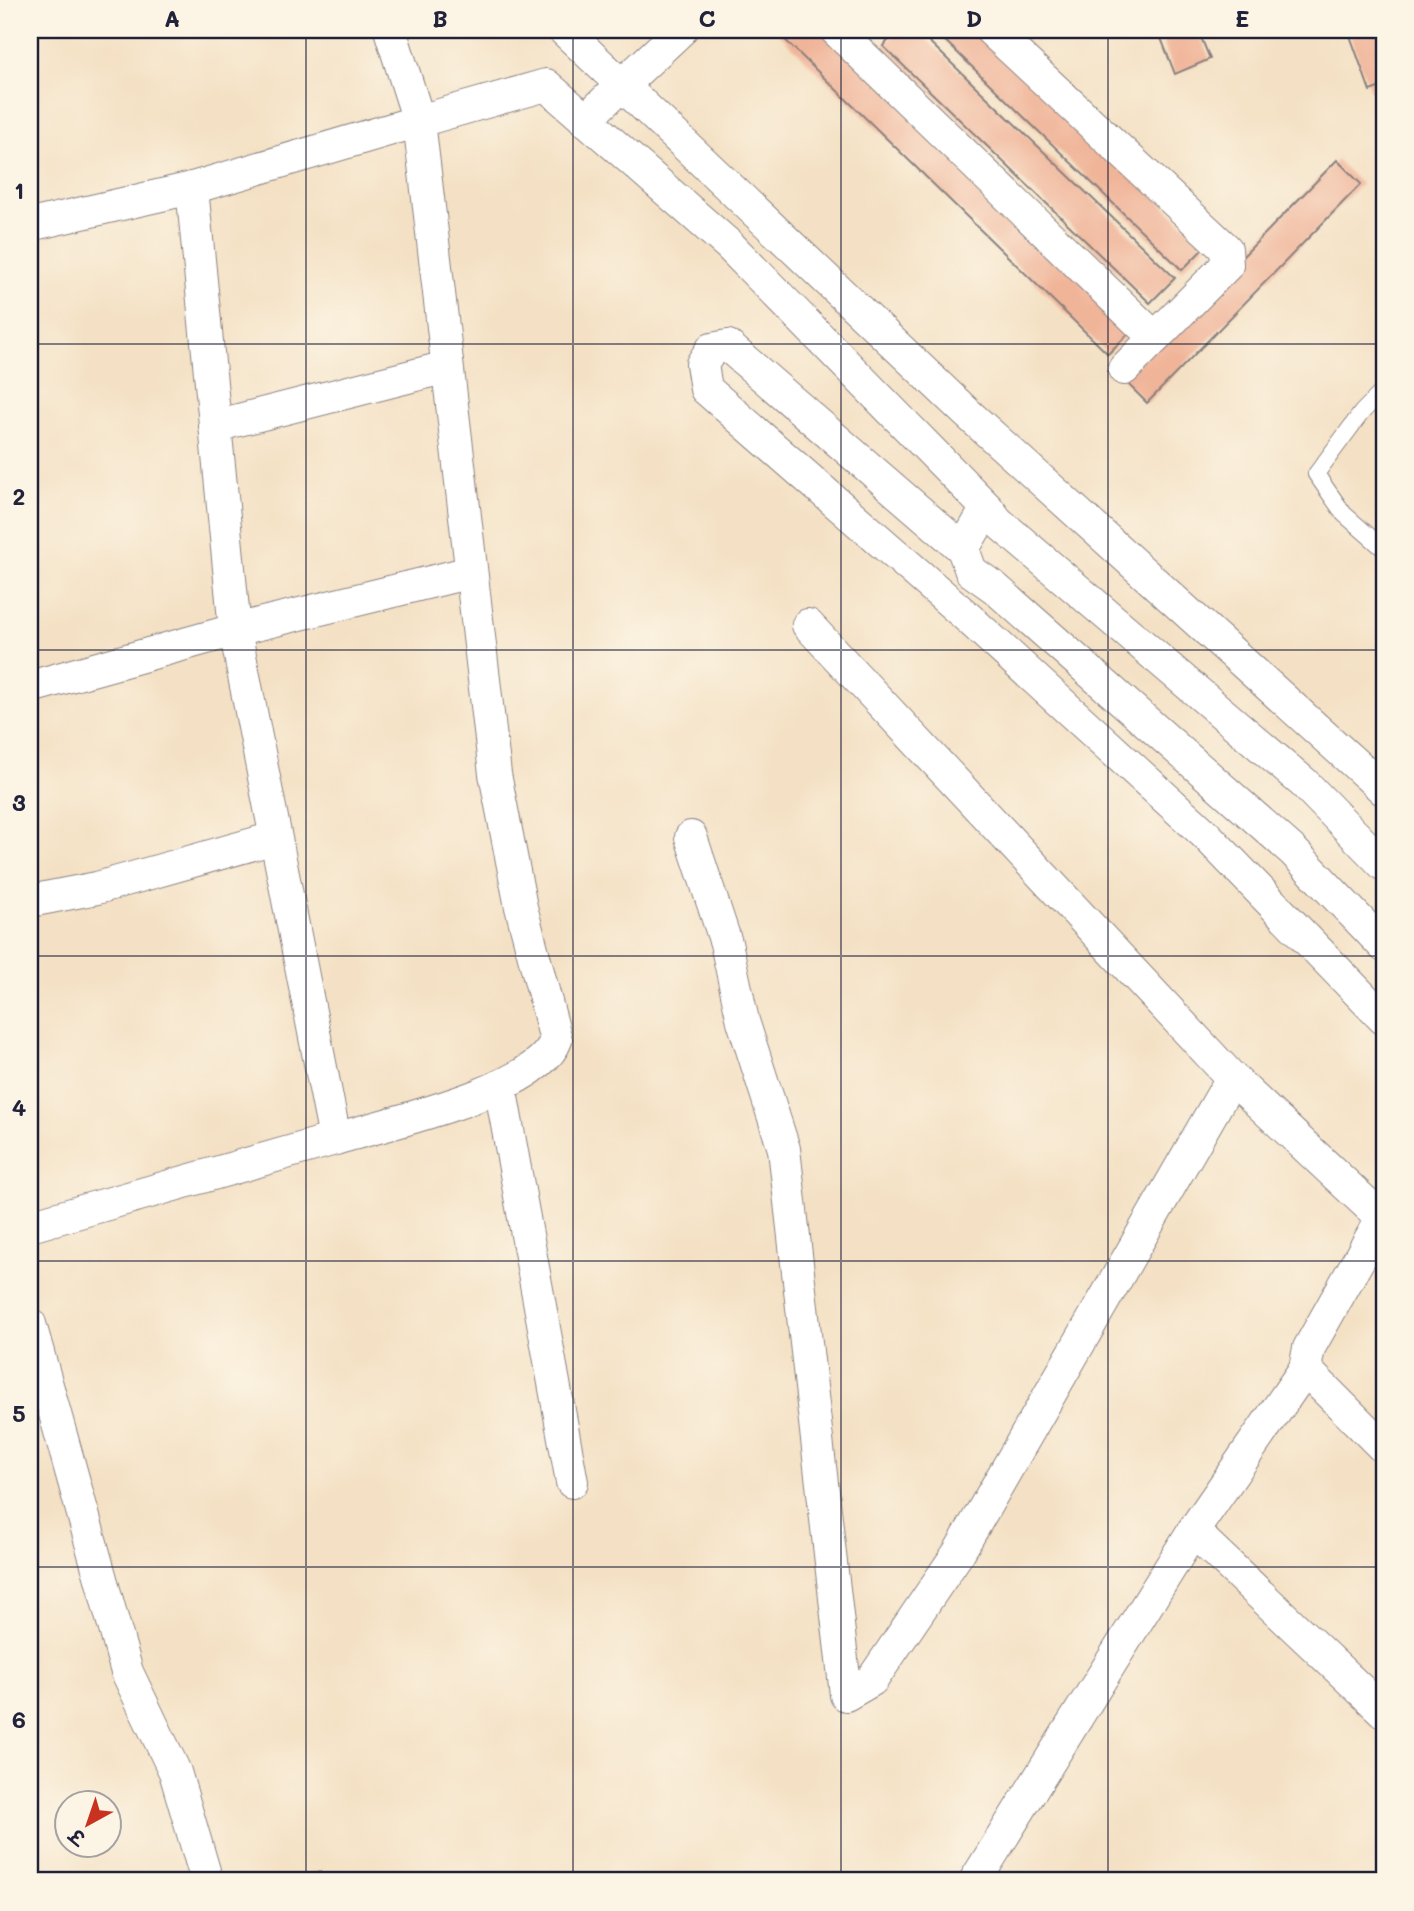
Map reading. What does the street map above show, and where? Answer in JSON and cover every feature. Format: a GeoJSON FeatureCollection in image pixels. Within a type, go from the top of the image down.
{"type":"FeatureCollection","features":[{"type":"Feature","properties":{"kind":"street"},"geometry":{"type":"LineString","coordinates":[[30,1226],[473,1097],[532,1070],[547,1057],[556,1041],[521,907],[495,774],[419,121],[390,30]]}},
{"type":"Feature","properties":{"kind":"street"},"geometry":{"type":"LineString","coordinates":[[564,30],[967,413],[1384,790]]}},
{"type":"Feature","properties":{"kind":"street"},"geometry":{"type":"LineString","coordinates":[[585,120],[681,30]]}},
{"type":"Feature","properties":{"kind":"street"},"geometry":{"type":"LineString","coordinates":[[836,30],[1155,338]]}},
{"type":"Feature","properties":{"kind":"street"},"geometry":{"type":"LineString","coordinates":[[991,30],[1226,249],[1227,265],[1124,369]]}},
{"type":"Feature","properties":{"kind":"street"},"geometry":{"type":"LineString","coordinates":[[30,225],[192,188],[546,85],[730,246],[998,522],[1304,783],[1384,864]]}},
{"type":"Feature","properties":{"kind":"street"},"geometry":{"type":"LineString","coordinates":[[192,188],[235,630],[335,1139]]}},
{"type":"Feature","properties":{"kind":"street"},"geometry":{"type":"LineString","coordinates":[[1384,947],[1293,851],[995,587],[971,571],[963,549],[727,346],[712,349],[702,364],[706,389],[965,615],[1206,835],[1384,1019]]}},
{"type":"Feature","properties":{"kind":"street"},"geometry":{"type":"LineString","coordinates":[[215,426],[447,367]]}},
{"type":"Feature","properties":{"kind":"street"},"geometry":{"type":"LineString","coordinates":[[963,549],[987,508]]}},
{"type":"Feature","properties":{"kind":"street"},"geometry":{"type":"LineString","coordinates":[[30,687],[235,630],[471,572]]}},
{"type":"Feature","properties":{"kind":"street"},"geometry":{"type":"LineString","coordinates":[[807,625],[1232,1078],[1383,1219],[1309,1348],[1305,1368],[1193,1531],[975,1881]]}},
{"type":"Feature","properties":{"kind":"street"},"geometry":{"type":"LineString","coordinates":[[30,901],[97,888],[271,839],[275,834]]}},
{"type":"Feature","properties":{"kind":"street"},"geometry":{"type":"LineString","coordinates":[[691,837],[726,943],[743,1021],[783,1149],[846,1695],[872,1680],[959,1552],[1232,1078]]}},
{"type":"Feature","properties":{"kind":"street"},"geometry":{"type":"LineString","coordinates":[[499,1086],[572,1482]]}},
{"type":"Feature","properties":{"kind":"street"},"geometry":{"type":"LineString","coordinates":[[30,1324],[127,1672],[174,1772],[207,1881]]}},
{"type":"Feature","properties":{"kind":"street"},"geometry":{"type":"LineString","coordinates":[[1305,1368],[1384,1448]]}},
{"type":"Feature","properties":{"kind":"street"},"geometry":{"type":"LineString","coordinates":[[1193,1531],[1384,1712]]}},
{"type":"Feature","properties":{"kind":"lane"},"geometry":{"type":"LineString","coordinates":[[1384,390],[1362,412],[1316,474],[1344,514],[1384,549]]}},
{"type":"Feature","properties":{"kind":"building"},"geometry":{"type":"Polygon","coordinates":[[[775,30],[828,30],[1135,327],[1108,354],[775,30]]]}},
{"type":"Feature","properties":{"kind":"building"},"geometry":{"type":"Polygon","coordinates":[[[898,30],[917,30],[1175,278],[1150,303],[883,46],[898,30]]]}},
{"type":"Feature","properties":{"kind":"building"},"geometry":{"type":"Polygon","coordinates":[[[934,30],[983,30],[1206,246],[1182,270],[934,30]]]}},
{"type":"Feature","properties":{"kind":"building"},"geometry":{"type":"Polygon","coordinates":[[[1180,30],[1198,30],[1210,59],[1175,74],[1161,38],[1180,30]]]}},
{"type":"Feature","properties":{"kind":"building"},"geometry":{"type":"Polygon","coordinates":[[[1348,30],[1384,30],[1384,86],[1370,91],[1348,30]]]}},
{"type":"Feature","properties":{"kind":"building"},"geometry":{"type":"Polygon","coordinates":[[[1337,160],[1361,184],[1147,403],[1123,379],[1337,160]]]}},
{"type":"Feature","properties":{"kind":"building"},"geometry":{"type":"Polygon","coordinates":[[[320,1872],[323,1881],[290,1880],[320,1872]]]}}]}
